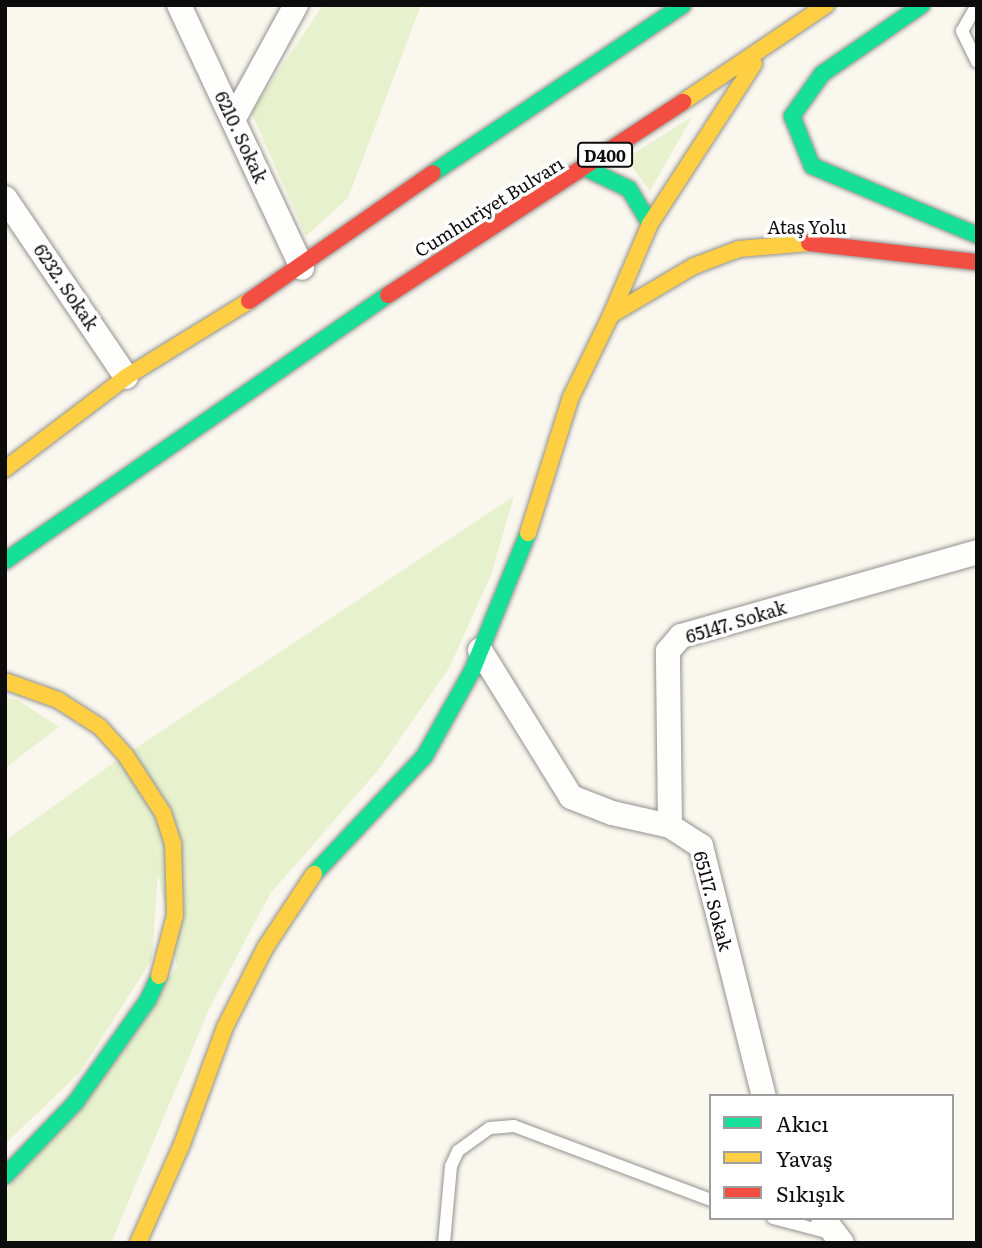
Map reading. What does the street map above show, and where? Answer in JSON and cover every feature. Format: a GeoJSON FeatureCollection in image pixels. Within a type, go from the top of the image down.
{"type":"FeatureCollection","features":[{"type":"Feature","properties":{"kind":"main road"},"geometry":{"type":"LineString","coordinates":[[5,468],[126,377],[302,268],[355,226],[683,5]]}},
{"type":"Feature","properties":{"kind":"main road","name":"Cumhuriyet Bulvarı"},"geometry":{"type":"LineString","coordinates":[[5,561],[309,346],[585,168],[826,5]]}},
{"type":"Feature","properties":{"kind":"main road"},"geometry":{"type":"LineString","coordinates":[[922,5],[822,74],[792,117],[812,166],[977,235]]}},
{"type":"Feature","properties":{"kind":"main road"},"geometry":{"type":"LineString","coordinates":[[138,1243],[182,1144],[225,1027],[265,948],[323,860],[424,757],[480,650],[543,486],[571,397],[611,315],[650,224],[762,50]]}},
{"type":"Feature","properties":{"kind":"main road"},"geometry":{"type":"LineString","coordinates":[[585,168],[629,190],[650,224]]}},
{"type":"Feature","properties":{"kind":"main road","name":"Ataş Yolu"},"geometry":{"type":"LineString","coordinates":[[611,315],[694,266],[750,247],[815,243],[977,262]]}},
{"type":"Feature","properties":{"kind":"main road"},"geometry":{"type":"LineString","coordinates":[[5,681],[58,700],[100,727],[143,776],[163,813],[173,843],[175,872],[175,915],[167,957],[148,1000],[75,1103],[5,1176]]}},
{"type":"Feature","properties":{"kind":"street","name":"6210. Sokak"},"geometry":{"type":"LineString","coordinates":[[180,5],[302,268]]}},
{"type":"Feature","properties":{"kind":"street"},"geometry":{"type":"LineString","coordinates":[[233,120],[296,5]]}},
{"type":"Feature","properties":{"kind":"street","name":"6232. Sokak"},"geometry":{"type":"LineString","coordinates":[[5,198],[126,377]]}},
{"type":"Feature","properties":{"kind":"street","name":"65147. Sokak"},"geometry":{"type":"LineString","coordinates":[[670,826],[668,651],[681,636],[977,552]]}},
{"type":"Feature","properties":{"kind":"street","name":"65117. Sokak"},"geometry":{"type":"LineString","coordinates":[[480,650],[571,797],[612,813],[670,826],[701,846],[763,1094]]}},
{"type":"Feature","properties":{"kind":"lane"},"geometry":{"type":"LineString","coordinates":[[976,5],[961,31],[977,62]]}},
{"type":"Feature","properties":{"kind":"lane"},"geometry":{"type":"LineString","coordinates":[[444,1243],[451,1166],[458,1151],[490,1128],[514,1126],[709,1198]]}},
{"type":"Feature","properties":{"kind":"lane"},"geometry":{"type":"LineString","coordinates":[[782,1220],[833,1232]]}},
{"type":"Feature","properties":{"kind":"green space"},"geometry":{"type":"Polygon","coordinates":[[[323,5],[421,5],[348,198],[306,236],[251,112],[323,5]]]}},
{"type":"Feature","properties":{"kind":"green space"},"geometry":{"type":"Polygon","coordinates":[[[692,117],[650,191],[626,158],[692,117]]]}},
{"type":"Feature","properties":{"kind":"green space"},"geometry":{"type":"Polygon","coordinates":[[[514,496],[491,575],[449,668],[379,769],[270,894],[210,1007],[111,1243],[5,1243],[5,1193],[177,967],[158,873],[152,959],[80,1072],[5,1144],[5,841],[112,764],[514,496]]]}},
{"type":"Feature","properties":{"kind":"green space"},"geometry":{"type":"Polygon","coordinates":[[[5,697],[18,700],[59,727],[5,768],[5,697]]]}},
{"type":"Feature","properties":{"kind":"traffic: fast"},"geometry":{"type":"LineString","coordinates":[[433,173],[683,5]]}},
{"type":"Feature","properties":{"kind":"traffic: fast"},"geometry":{"type":"LineString","coordinates":[[922,5],[822,74],[792,116],[812,166],[977,235]]}},
{"type":"Feature","properties":{"kind":"traffic: fast"},"geometry":{"type":"LineString","coordinates":[[585,168],[629,189],[650,224]]}},
{"type":"Feature","properties":{"kind":"traffic: fast"},"geometry":{"type":"LineString","coordinates":[[5,561],[388,295]]}},
{"type":"Feature","properties":{"kind":"traffic: fast"},"geometry":{"type":"LineString","coordinates":[[314,874],[424,757],[472,671],[528,533]]}},
{"type":"Feature","properties":{"kind":"traffic: fast"},"geometry":{"type":"LineString","coordinates":[[5,1176],[75,1103],[148,1000],[159,976]]}},
{"type":"Feature","properties":{"kind":"traffic: slow"},"geometry":{"type":"LineString","coordinates":[[683,102],[826,5]]}},
{"type":"Feature","properties":{"kind":"traffic: slow"},"geometry":{"type":"LineString","coordinates":[[611,315],[650,224],[754,64]]}},
{"type":"Feature","properties":{"kind":"traffic: slow"},"geometry":{"type":"LineString","coordinates":[[528,533],[571,397],[611,315],[694,266],[739,249],[809,243]]}},
{"type":"Feature","properties":{"kind":"traffic: slow"},"geometry":{"type":"LineString","coordinates":[[5,469],[126,377],[249,301]]}},
{"type":"Feature","properties":{"kind":"traffic: slow"},"geometry":{"type":"LineString","coordinates":[[5,681],[58,700],[100,727],[126,756],[163,813],[173,843],[175,915],[159,976]]}},
{"type":"Feature","properties":{"kind":"traffic: slow"},"geometry":{"type":"LineString","coordinates":[[138,1243],[182,1144],[225,1027],[265,948],[314,874]]}},
{"type":"Feature","properties":{"kind":"traffic: jam"},"geometry":{"type":"LineString","coordinates":[[388,295],[683,102]]}},
{"type":"Feature","properties":{"kind":"traffic: jam"},"geometry":{"type":"LineString","coordinates":[[249,301],[433,173]]}},
{"type":"Feature","properties":{"kind":"traffic: jam"},"geometry":{"type":"LineString","coordinates":[[809,243],[977,262]]}}]}
